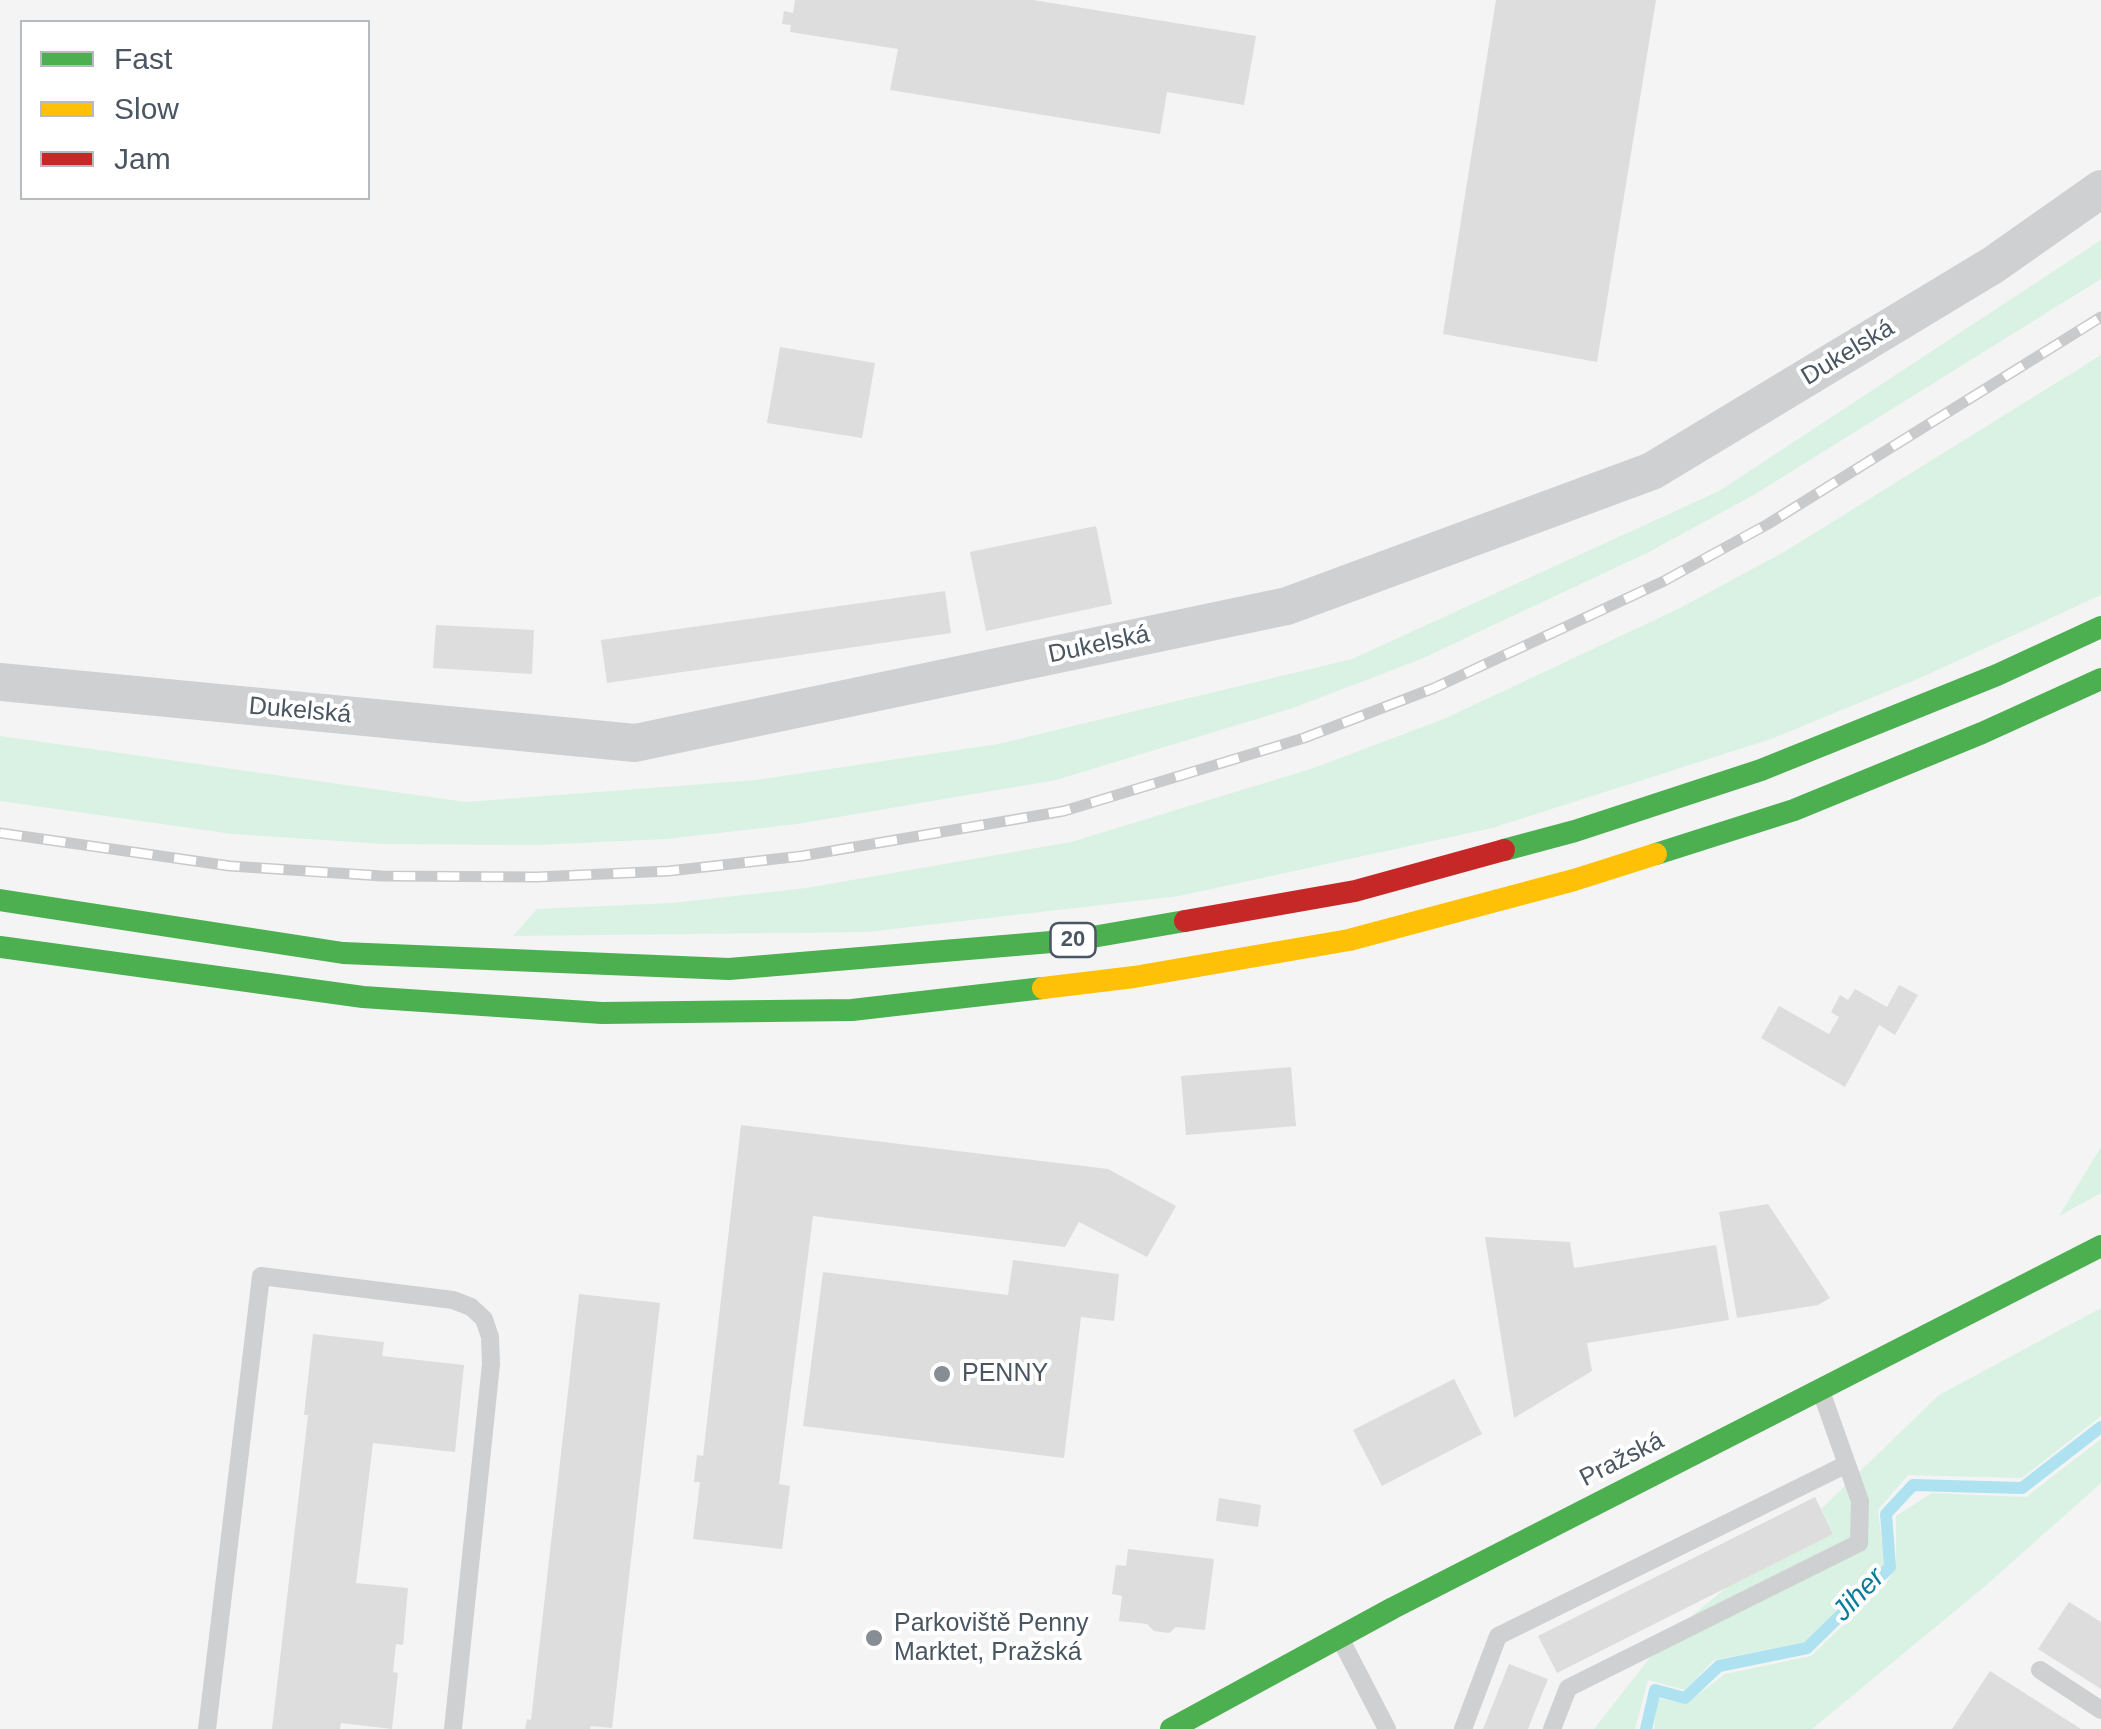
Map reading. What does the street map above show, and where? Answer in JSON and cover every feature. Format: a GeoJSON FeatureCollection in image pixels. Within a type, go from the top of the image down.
{"type":"FeatureCollection","features":[{"type":"Feature","properties":{"kind":"main road","name":"20"},"geometry":{"type":"LineString","coordinates":[[0,900],[343,953],[728,968],[1076,940],[1355,891],[1575,832],[1761,770],[1997,675],[2101,626]]}},
{"type":"Feature","properties":{"kind":"main road","name":"20"},"geometry":{"type":"LineString","coordinates":[[0,947],[363,997],[602,1013],[852,1010],[1134,977],[1348,940],[1574,880],[1794,810],[2101,679]]}},
{"type":"Feature","properties":{"kind":"main road","name":"Pražská"},"geometry":{"type":"LineString","coordinates":[[1171,1729],[1340,1637],[2101,1246]]}},
{"type":"Feature","properties":{"kind":"street","name":"Dukelská"},"geometry":{"type":"LineString","coordinates":[[0,682],[635,742],[1287,606],[1652,471],[1993,265],[2101,189]]}},
{"type":"Feature","properties":{"kind":"lane"},"geometry":{"type":"LineString","coordinates":[[207,1729],[260,1276],[452,1300],[471,1307],[484,1319],[490,1337],[491,1364],[453,1729]]}},
{"type":"Feature","properties":{"kind":"lane"},"geometry":{"type":"LineString","coordinates":[[1552,1729],[1568,1688],[1859,1543],[1860,1501],[1820,1389]]}},
{"type":"Feature","properties":{"kind":"lane"},"geometry":{"type":"LineString","coordinates":[[1463,1729],[1498,1636],[1846,1464]]}},
{"type":"Feature","properties":{"kind":"lane"},"geometry":{"type":"LineString","coordinates":[[1340,1637],[1388,1729]]}},
{"type":"Feature","properties":{"kind":"lane"},"geometry":{"type":"LineString","coordinates":[[2040,1670],[2101,1710]]}},
{"type":"Feature","properties":{"kind":"green space"},"geometry":{"type":"Polygon","coordinates":[[[2101,240],[2101,279],[1752,496],[1649,552],[1421,659],[1293,708],[1056,780],[797,824],[667,839],[537,845],[383,844],[233,834],[0,801],[0,736],[466,802],[756,780],[998,744],[1352,659],[1719,491],[2101,240]]]}},
{"type":"Feature","properties":{"kind":"green space"},"geometry":{"type":"Polygon","coordinates":[[[2101,355],[2101,595],[1920,678],[1771,739],[1492,828],[1179,896],[867,932],[513,936],[537,909],[672,903],[806,888],[1071,842],[1314,768],[1446,718],[1678,609],[1784,552],[2101,355]]]}},
{"type":"Feature","properties":{"kind":"green space"},"geometry":{"type":"Polygon","coordinates":[[[2101,1147],[2101,1193],[2059,1216],[2101,1147]]]}},
{"type":"Feature","properties":{"kind":"green space"},"geometry":{"type":"Polygon","coordinates":[[[2101,1308],[2101,1416],[2022,1478],[1908,1475],[1878,1510],[1884,1564],[1806,1642],[1714,1660],[1685,1690],[1648,1680],[1635,1729],[1594,1729],[1667,1636],[1731,1584],[1833,1533],[1821,1509],[1939,1395],[2101,1308]]]}},
{"type":"Feature","properties":{"kind":"green space"},"geometry":{"type":"Polygon","coordinates":[[[2101,1439],[2101,1483],[1984,1587],[1812,1729],[1654,1729],[1657,1698],[1685,1704],[1725,1674],[1811,1656],[1886,1584],[1896,1566],[1896,1516],[1932,1493],[2026,1497],[2101,1439]]]}},
{"type":"Feature","properties":{"kind":"building"},"geometry":{"type":"Polygon","coordinates":[[[795,0],[1033,0],[1256,36],[1244,105],[1167,92],[1160,134],[890,90],[898,49],[790,32],[791,25],[782,24],[784,11],[793,13],[795,0]]]}},
{"type":"Feature","properties":{"kind":"building"},"geometry":{"type":"Polygon","coordinates":[[[1496,0],[1656,0],[1597,362],[1443,334],[1496,0]]]}},
{"type":"Feature","properties":{"kind":"building"},"geometry":{"type":"Polygon","coordinates":[[[780,347],[875,363],[862,438],[767,423],[780,347]]]}},
{"type":"Feature","properties":{"kind":"building"},"geometry":{"type":"Polygon","coordinates":[[[1096,526],[1112,604],[986,631],[970,552],[1096,526]]]}},
{"type":"Feature","properties":{"kind":"building"},"geometry":{"type":"Polygon","coordinates":[[[945,591],[951,633],[607,683],[601,640],[945,591]]]}},
{"type":"Feature","properties":{"kind":"building"},"geometry":{"type":"Polygon","coordinates":[[[436,625],[534,630],[532,674],[433,668],[436,625]]]}},
{"type":"Feature","properties":{"kind":"building"},"geometry":{"type":"Polygon","coordinates":[[[1899,985],[1918,995],[1895,1035],[1879,1025],[1845,1087],[1761,1038],[1779,1006],[1829,1034],[1839,1017],[1831,1012],[1840,995],[1848,1000],[1855,989],[1887,1007],[1899,985]]]}},
{"type":"Feature","properties":{"kind":"building"},"geometry":{"type":"Polygon","coordinates":[[[1291,1067],[1296,1126],[1186,1135],[1181,1076],[1291,1067]]]}},
{"type":"Feature","properties":{"kind":"building"},"geometry":{"type":"Polygon","coordinates":[[[741,1125],[1108,1169],[1176,1206],[1147,1257],[1079,1222],[1065,1247],[813,1216],[779,1484],[790,1486],[782,1549],[693,1539],[700,1482],[694,1482],[697,1455],[703,1456],[741,1125]]]}},
{"type":"Feature","properties":{"kind":"building"},"geometry":{"type":"Polygon","coordinates":[[[1768,1204],[1830,1298],[1818,1305],[1737,1318],[1719,1212],[1768,1204]]]}},
{"type":"Feature","properties":{"kind":"building"},"geometry":{"type":"Polygon","coordinates":[[[1485,1237],[1570,1242],[1574,1268],[1716,1245],[1729,1320],[1587,1343],[1592,1371],[1514,1418],[1485,1237]]]}},
{"type":"Feature","properties":{"kind":"building","name":"PENNY"},"geometry":{"type":"Polygon","coordinates":[[[1013,1260],[1119,1274],[1114,1321],[1081,1317],[1064,1458],[803,1426],[823,1272],[1008,1295],[1013,1260]]]}},
{"type":"Feature","properties":{"kind":"building"},"geometry":{"type":"Polygon","coordinates":[[[579,1294],[660,1303],[612,1728],[525,1729],[527,1719],[531,1720],[579,1294]]]}},
{"type":"Feature","properties":{"kind":"building"},"geometry":{"type":"Polygon","coordinates":[[[313,1334],[384,1342],[382,1356],[464,1365],[455,1452],[373,1443],[356,1583],[408,1588],[403,1645],[396,1644],[393,1672],[398,1673],[392,1729],[341,1723],[340,1729],[272,1729],[308,1415],[304,1415],[313,1334]]]}},
{"type":"Feature","properties":{"kind":"building"},"geometry":{"type":"Polygon","coordinates":[[[1454,1379],[1482,1434],[1382,1486],[1353,1430],[1454,1379]]]}},
{"type":"Feature","properties":{"kind":"building"},"geometry":{"type":"Polygon","coordinates":[[[1815,1497],[1833,1534],[1557,1673],[1538,1636],[1815,1497]]]}},
{"type":"Feature","properties":{"kind":"building"},"geometry":{"type":"Polygon","coordinates":[[[1219,1498],[1261,1505],[1258,1527],[1216,1521],[1219,1498]]]}},
{"type":"Feature","properties":{"kind":"building"},"geometry":{"type":"Polygon","coordinates":[[[1128,1549],[1214,1559],[1205,1630],[1176,1627],[1169,1633],[1154,1631],[1147,1624],[1119,1621],[1122,1596],[1112,1594],[1116,1565],[1126,1566],[1128,1549]]]}},
{"type":"Feature","properties":{"kind":"building"},"geometry":{"type":"Polygon","coordinates":[[[2069,1602],[2101,1622],[2101,1689],[2038,1649],[2069,1602]]]}},
{"type":"Feature","properties":{"kind":"building"},"geometry":{"type":"Polygon","coordinates":[[[1509,1664],[1548,1679],[1528,1729],[1483,1729],[1509,1664]]]}},
{"type":"Feature","properties":{"kind":"building"},"geometry":{"type":"Polygon","coordinates":[[[1990,1671],[2081,1729],[1952,1729],[1990,1671]]]}},
{"type":"Feature","properties":{"kind":"waterway","name":"Jiher"},"geometry":{"type":"LineString","coordinates":[[1646,1729],[1655,1690],[1685,1698],[1719,1666],[1807,1648],[1890,1567],[1886,1514],[1913,1485],[2022,1488],[2101,1427]]}},
{"type":"Feature","properties":{"kind":"railway"},"geometry":{"type":"LineString","coordinates":[[0,833],[230,866],[382,876],[537,877],[669,871],[802,856],[1064,811],[1304,738],[1434,688],[1664,581],[1768,524],[2101,317]]}},
{"type":"Feature","properties":{"kind":"traffic: fast"},"geometry":{"type":"LineString","coordinates":[[1504,850],[1761,770],[1997,675],[2101,627]]}},
{"type":"Feature","properties":{"kind":"traffic: fast"},"geometry":{"type":"LineString","coordinates":[[1656,854],[1794,810],[2101,679]]}},
{"type":"Feature","properties":{"kind":"traffic: fast"},"geometry":{"type":"LineString","coordinates":[[0,900],[343,953],[729,969],[1075,940],[1185,921]]}},
{"type":"Feature","properties":{"kind":"traffic: fast"},"geometry":{"type":"LineString","coordinates":[[0,947],[363,997],[602,1013],[852,1010],[1043,988]]}},
{"type":"Feature","properties":{"kind":"traffic: fast"},"geometry":{"type":"LineString","coordinates":[[1171,1729],[1393,1608],[2101,1246]]}},
{"type":"Feature","properties":{"kind":"traffic: slow"},"geometry":{"type":"LineString","coordinates":[[1043,988],[1134,977],[1349,940],[1656,854]]}},
{"type":"Feature","properties":{"kind":"traffic: jam"},"geometry":{"type":"LineString","coordinates":[[1185,921],[1355,891],[1504,850]]}},
{"type":"Feature","properties":{"kind":"place","name":"PENNY"},"geometry":{"type":"Point","coordinates":[942,1374]}},
{"type":"Feature","properties":{"kind":"place","name":"Parkoviště Penny Marktet, Pražská"},"geometry":{"type":"Point","coordinates":[874,1638]}}]}
